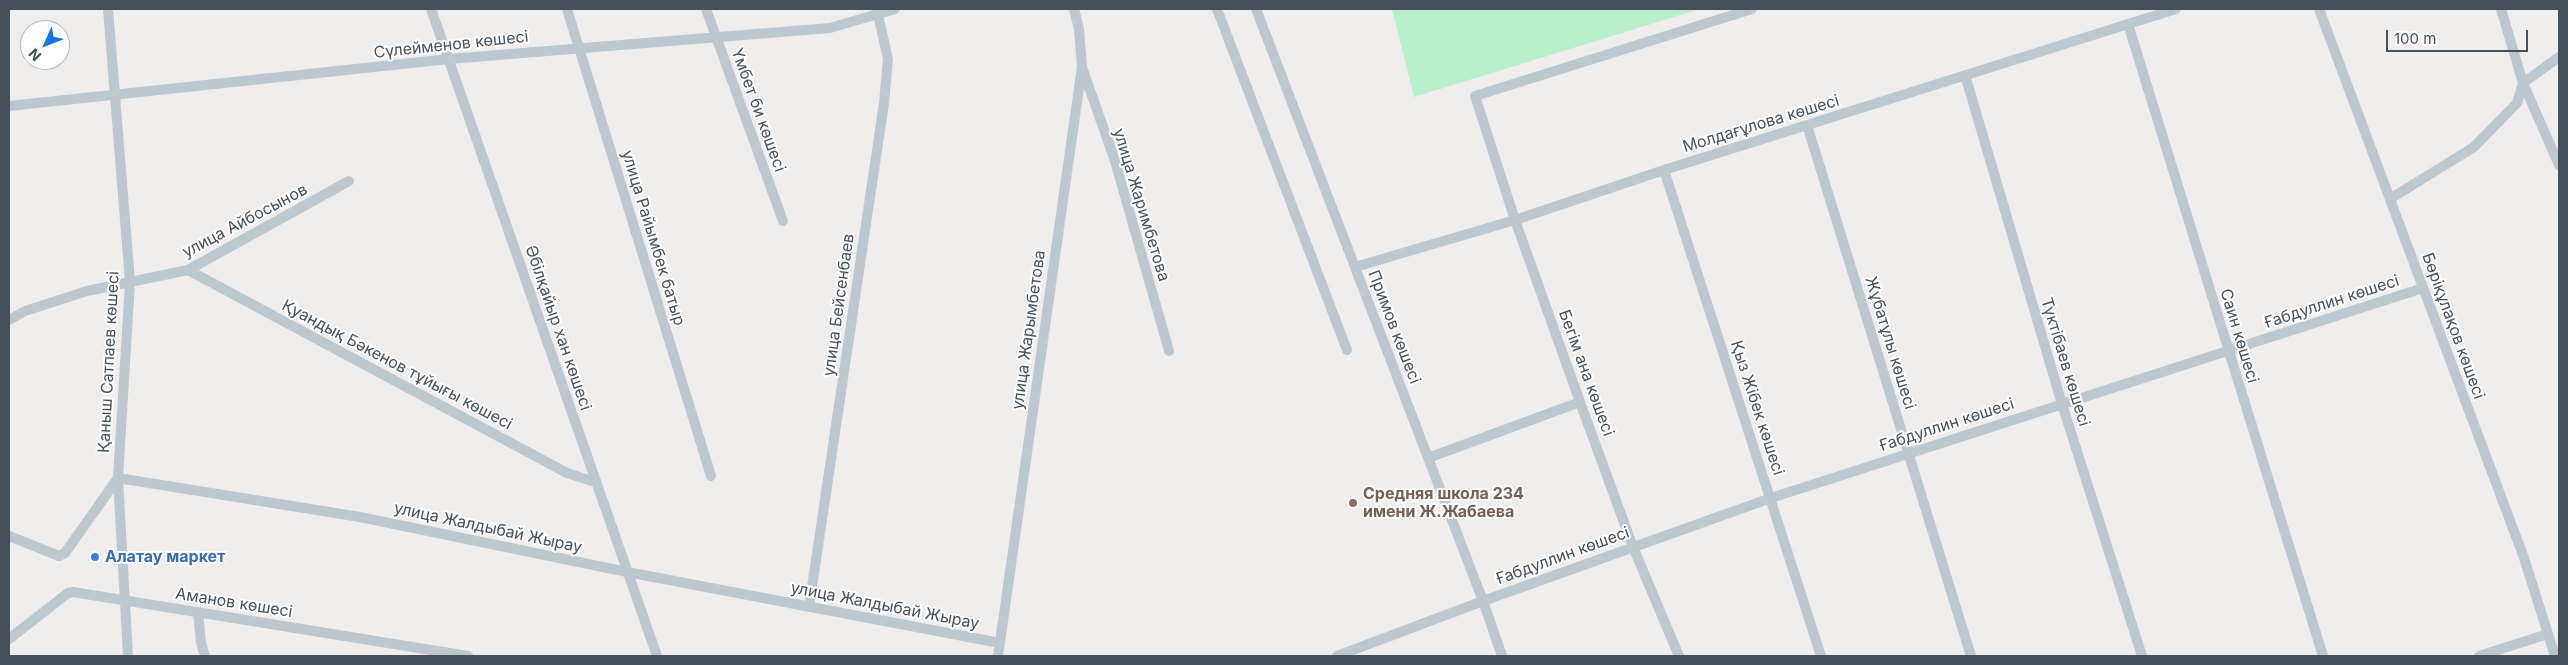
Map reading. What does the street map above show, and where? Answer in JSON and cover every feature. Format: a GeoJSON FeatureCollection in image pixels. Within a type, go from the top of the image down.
{"type":"FeatureCollection","features":[{"type":"Feature","properties":{"kind":"street","name":"Қаныш Сатпаев көшесі"},"geometry":{"type":"LineString","coordinates":[[108,9],[130,282],[118,478],[128,656]]}},
{"type":"Feature","properties":{"kind":"street","name":"Әбілқайыр хан көшесі"},"geometry":{"type":"LineString","coordinates":[[430,9],[450,59],[595,482],[657,656]]}},
{"type":"Feature","properties":{"kind":"street","name":"улица Райымбек батыр"},"geometry":{"type":"LineString","coordinates":[[567,9],[711,476]]}},
{"type":"Feature","properties":{"kind":"street","name":"Үмбет би көшесі"},"geometry":{"type":"LineString","coordinates":[[706,9],[782,221]]}},
{"type":"Feature","properties":{"kind":"street","name":"Сүлейменов көшесі"},"geometry":{"type":"LineString","coordinates":[[9,106],[450,59],[830,28],[878,11],[895,9]]}},
{"type":"Feature","properties":{"kind":"street","name":"улица Жарымбетова"},"geometry":{"type":"LineString","coordinates":[[998,656],[1082,68],[1079,29],[1074,9]]}},
{"type":"Feature","properties":{"kind":"street"},"geometry":{"type":"LineString","coordinates":[[1217,9],[1347,350]]}},
{"type":"Feature","properties":{"kind":"street","name":"Примов көшесі"},"geometry":{"type":"LineString","coordinates":[[1256,9],[1483,601],[1502,656]]}},
{"type":"Feature","properties":{"kind":"street","name":"Бегім ана көшесі"},"geometry":{"type":"LineString","coordinates":[[1680,656],[1634,547],[1580,402],[1515,220],[1475,96],[1752,9]]}},
{"type":"Feature","properties":{"kind":"street","name":"Молдағұлова көшесі"},"geometry":{"type":"LineString","coordinates":[[1355,267],[1515,220],[1664,170],[2176,9]]}},
{"type":"Feature","properties":{"kind":"street","name":"Бөріқұлақов көшесі"},"geometry":{"type":"LineString","coordinates":[[2319,9],[2524,558],[2555,656]]}},
{"type":"Feature","properties":{"kind":"street"},"geometry":{"type":"LineString","coordinates":[[2501,9],[2523,83],[2559,165]]}},
{"type":"Feature","properties":{"kind":"street","name":"улица Бейсенбаев"},"geometry":{"type":"LineString","coordinates":[[809,607],[884,103],[888,59],[878,11]]}},
{"type":"Feature","properties":{"kind":"street","name":"Саин көшесі"},"geometry":{"type":"LineString","coordinates":[[2128,24],[2323,656]]}},
{"type":"Feature","properties":{"kind":"street"},"geometry":{"type":"LineString","coordinates":[[2390,199],[2474,147],[2517,103],[2523,83],[2559,57]]}},
{"type":"Feature","properties":{"kind":"street","name":"улица Жаримбетова"},"geometry":{"type":"LineString","coordinates":[[1082,68],[1115,162],[1169,351]]}},
{"type":"Feature","properties":{"kind":"street","name":"Түктібаев көшесі"},"geometry":{"type":"LineString","coordinates":[[1965,75],[2062,404],[2142,656]]}},
{"type":"Feature","properties":{"kind":"street","name":"Жұбатұлы көшесі"},"geometry":{"type":"LineString","coordinates":[[1807,125],[1970,656]]}},
{"type":"Feature","properties":{"kind":"street","name":"Қыз Жібек көшесі"},"geometry":{"type":"LineString","coordinates":[[1664,170],[1821,656]]}},
{"type":"Feature","properties":{"kind":"street","name":"улица Айбосынов"},"geometry":{"type":"LineString","coordinates":[[9,320],[25,311],[87,290],[188,270],[349,181]]}},
{"type":"Feature","properties":{"kind":"street","name":"Қуандық Бәкенов тұйығы көшесі"},"geometry":{"type":"LineString","coordinates":[[188,270],[567,473],[595,482]]}},
{"type":"Feature","properties":{"kind":"street","name":"Ғабдуллин көшесі"},"geometry":{"type":"LineString","coordinates":[[1337,656],[1483,601],[1771,498],[2423,288]]}},
{"type":"Feature","properties":{"kind":"street"},"geometry":{"type":"LineString","coordinates":[[1428,458],[1580,402]]}},
{"type":"Feature","properties":{"kind":"street"},"geometry":{"type":"LineString","coordinates":[[9,536],[59,556],[65,553],[118,478]]}},
{"type":"Feature","properties":{"kind":"street","name":"улица Жалдыбай Жырау"},"geometry":{"type":"LineString","coordinates":[[118,478],[360,518],[627,572],[1000,643]]}},
{"type":"Feature","properties":{"kind":"street","name":"Аманов көшесі"},"geometry":{"type":"LineString","coordinates":[[9,639],[68,593],[73,592],[468,656]]}},
{"type":"Feature","properties":{"kind":"street"},"geometry":{"type":"LineString","coordinates":[[198,612],[201,643],[205,656]]}},
{"type":"Feature","properties":{"kind":"street"},"geometry":{"type":"LineString","coordinates":[[2479,656],[2548,634]]}},
{"type":"Feature","properties":{"kind":"green space"},"geometry":{"type":"Polygon","coordinates":[[[1392,9],[1700,9],[1414,97],[1392,9]]]}},
{"type":"Feature","properties":{"kind":"place","name":"Средняя школа 234 имени Ж.Жабаева"},"geometry":{"type":"Point","coordinates":[1353,503]}},
{"type":"Feature","properties":{"kind":"place","name":"Алатау маркет"},"geometry":{"type":"Point","coordinates":[95,557]}}]}
